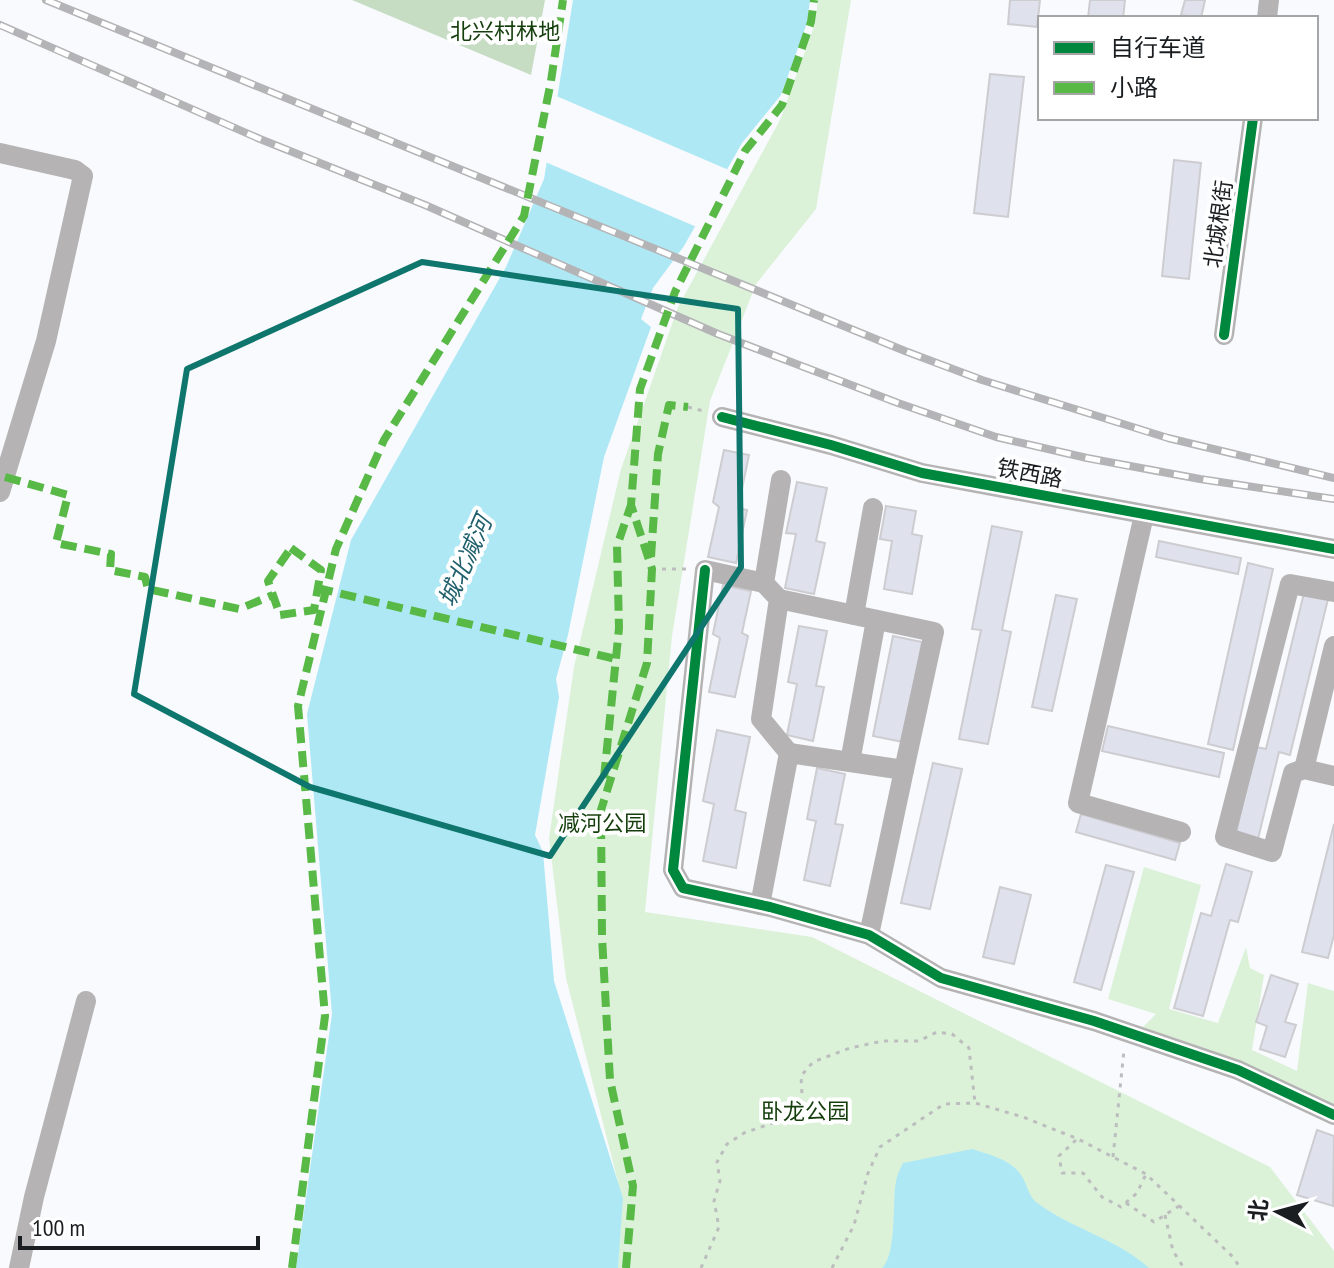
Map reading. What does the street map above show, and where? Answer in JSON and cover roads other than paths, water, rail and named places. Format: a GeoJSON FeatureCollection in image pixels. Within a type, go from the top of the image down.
{"type":"FeatureCollection","features":[{"type":"Feature","properties":{"kind":"street","name":"北城根街"},"geometry":{"type":"LineString","coordinates":[[1224,335],[1253,120]]}},
{"type":"Feature","properties":{"kind":"street"},"geometry":{"type":"LineString","coordinates":[[0,153],[75,170],[83,176],[46,341],[0,492]]}},
{"type":"Feature","properties":{"kind":"street","name":"铁西路"},"geometry":{"type":"LineString","coordinates":[[722,417],[922,473],[1334,549]]}},
{"type":"Feature","properties":{"kind":"street"},"geometry":{"type":"LineString","coordinates":[[764,583],[781,480]]}},
{"type":"Feature","properties":{"kind":"street"},"geometry":{"type":"LineString","coordinates":[[854,615],[873,508]]}},
{"type":"Feature","properties":{"kind":"street"},"geometry":{"type":"LineString","coordinates":[[1144,515],[1078,803],[1181,832]]}},
{"type":"Feature","properties":{"kind":"street"},"geometry":{"type":"LineString","coordinates":[[869,935],[934,632],[779,599],[764,583],[705,570],[673,870],[683,888],[869,935],[941,978],[1130,1033],[1238,1070],[1334,1115]]}},
{"type":"Feature","properties":{"kind":"street"},"geometry":{"type":"LineString","coordinates":[[1334,592],[1290,584],[1225,837],[1272,852],[1293,773],[1304,769],[1334,776]]}},
{"type":"Feature","properties":{"kind":"street"},"geometry":{"type":"LineString","coordinates":[[779,599],[761,719],[789,753],[904,770]]}},
{"type":"Feature","properties":{"kind":"street"},"geometry":{"type":"LineString","coordinates":[[850,762],[876,620]]}},
{"type":"Feature","properties":{"kind":"street"},"geometry":{"type":"LineString","coordinates":[[1304,769],[1334,646]]}},
{"type":"Feature","properties":{"kind":"street"},"geometry":{"type":"LineString","coordinates":[[760,905],[789,753]]}},
{"type":"Feature","properties":{"kind":"street"},"geometry":{"type":"LineString","coordinates":[[19,1268],[37,1185],[86,1001]]}},
{"type":"Feature","properties":{"kind":"water","name":"城北减河"},"geometry":{"type":"Polygon","coordinates":[[[573,0],[810,0],[807,23],[781,95],[742,143],[684,246],[653,288],[641,319],[651,327],[604,457],[568,635],[556,679],[559,697],[535,835],[543,852],[554,981],[623,1198],[618,1268],[296,1268],[332,1014],[307,714],[351,540],[506,267],[544,179],[573,0]]]}},
{"type":"Feature","properties":{"kind":"water"},"geometry":{"type":"Polygon","coordinates":[[[972,1149],[1012,1165],[1036,1202],[1122,1249],[1149,1268],[882,1268],[890,1251],[896,1181],[903,1163],[972,1149]]]}},
{"type":"Feature","properties":{"kind":"railway"},"geometry":{"type":"LineString","coordinates":[[46,0],[982,380],[1168,438],[1334,478]]}},
{"type":"Feature","properties":{"kind":"railway"},"geometry":{"type":"LineString","coordinates":[[0,25],[260,139],[425,205],[718,334],[898,403],[996,437],[1087,458],[1334,499]]}},
{"type":"Feature","properties":{"kind":"park label","name":"北兴村林地"},"geometry":{"type":"Point","coordinates":[505,31]}},
{"type":"Feature","properties":{"kind":"park label","name":"减河公园"},"geometry":{"type":"Point","coordinates":[602,823]}},
{"type":"Feature","properties":{"kind":"park label","name":"卧龙公园"},"geometry":{"type":"Point","coordinates":[805,1111]}}]}
